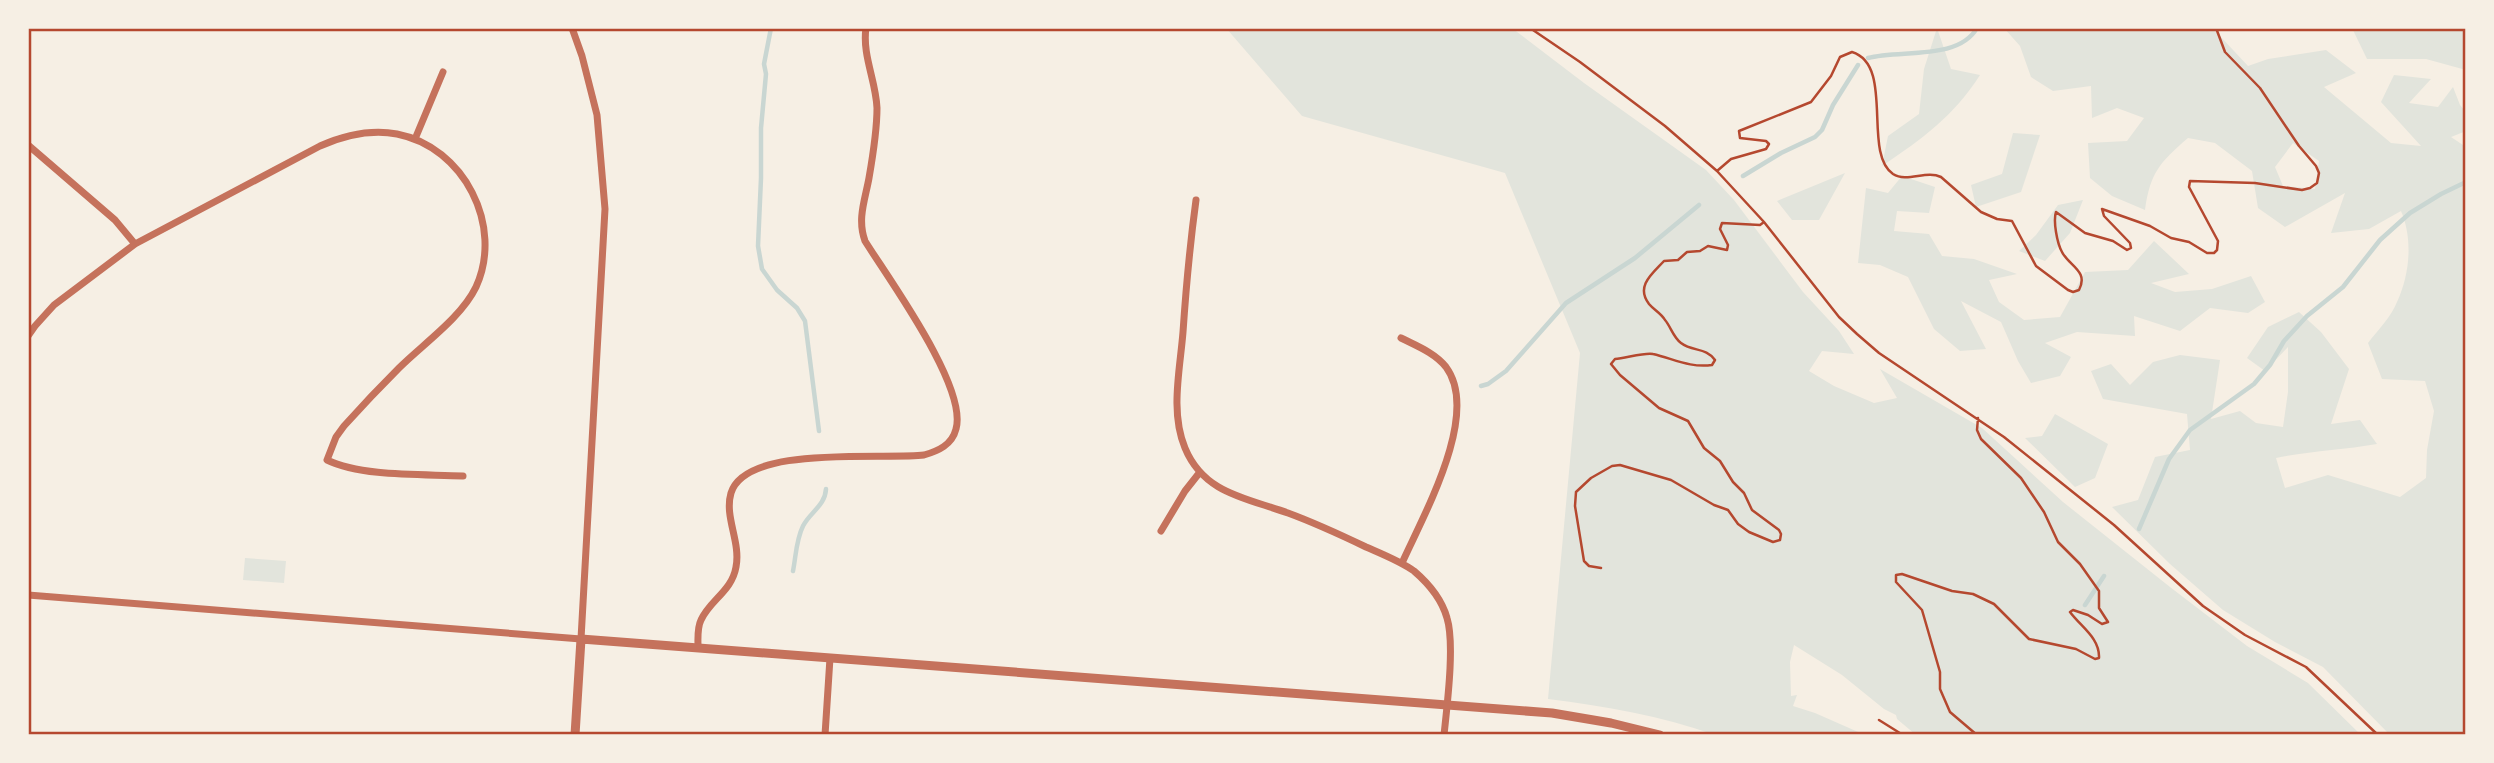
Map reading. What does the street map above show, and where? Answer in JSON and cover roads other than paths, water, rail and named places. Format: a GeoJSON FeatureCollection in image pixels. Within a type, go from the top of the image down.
{"type":"FeatureCollection","features":[{"type":"Feature","properties":{"kind":"street"},"geometry":{"type":"LineString","coordinates":[[572,28],[597,115],[605,209],[575,735]]}},
{"type":"Feature","properties":{"kind":"street"},"geometry":{"type":"LineString","coordinates":[[698,647],[699,622],[725,592],[736,571],[738,557],[729,505],[735,484],[743,475],[776,463],[800,459],[924,455],[945,446],[956,429],[956,406],[950,386],[925,337],[865,242],[862,232],[861,215],[870,174],[877,108],[865,46],[866,28]]}},
{"type":"Feature","properties":{"kind":"street"},"geometry":{"type":"LineString","coordinates":[[415,139],[443,72]]}},
{"type":"Feature","properties":{"kind":"street"},"geometry":{"type":"LineString","coordinates":[[28,336],[54,305],[135,244],[333,140],[381,132],[415,139],[449,162],[474,196],[486,235],[482,272],[475,288],[456,314],[398,369],[344,426],[336,437],[327,460],[350,468],[463,476]]}},
{"type":"Feature","properties":{"kind":"street"},"geometry":{"type":"LineString","coordinates":[[28,145],[115,220],[135,244]]}},
{"type":"Feature","properties":{"kind":"street"},"geometry":{"type":"LineString","coordinates":[[1196,200],[1177,413],[1182,439],[1192,462],[1213,485],[1229,494],[1286,512],[1402,564],[1427,584],[1439,600],[1447,618],[1450,639],[1444,735]]}},
{"type":"Feature","properties":{"kind":"street"},"geometry":{"type":"LineString","coordinates":[[1401,338],[1432,354],[1446,366],[1455,383],[1458,400],[1452,444],[1402,564]]}},
{"type":"Feature","properties":{"kind":"street"},"geometry":{"type":"LineString","coordinates":[[1161,531],[1200,472]]}},
{"type":"Feature","properties":{"kind":"street"},"geometry":{"type":"LineString","coordinates":[[28,595],[1552,713],[1660,735]]}},
{"type":"Feature","properties":{"kind":"street"},"geometry":{"type":"LineString","coordinates":[[825,735],[831,658]]}},
{"type":"Feature","properties":{"kind":"waterway"},"geometry":{"type":"LineString","coordinates":[[771,28],[764,64],[766,74],[761,128],[758,246],[762,269],[777,290],[797,308],[805,321],[819,431]]}},
{"type":"Feature","properties":{"kind":"waterway"},"geometry":{"type":"LineString","coordinates":[[1868,58],[1943,50],[1968,38],[1977,28]]}},
{"type":"Feature","properties":{"kind":"waterway"},"geometry":{"type":"LineString","coordinates":[[1743,176],[1781,153],[1815,137],[1822,130],[1833,105],[1858,65]]}},
{"type":"Feature","properties":{"kind":"waterway"},"geometry":{"type":"LineString","coordinates":[[2139,529],[2169,459],[2190,430],[2254,384],[2270,365],[2284,341],[2307,316],[2343,287],[2380,240],[2410,213],[2466,182]]}},
{"type":"Feature","properties":{"kind":"waterway"},"geometry":{"type":"LineString","coordinates":[[1481,386],[1506,371],[1566,303],[1635,258],[1699,205]]}},
{"type":"Feature","properties":{"kind":"waterway"},"geometry":{"type":"LineString","coordinates":[[793,571],[801,531],[823,500],[826,489]]}},
{"type":"Feature","properties":{"kind":"waterway"},"geometry":{"type":"LineString","coordinates":[[2085,605],[2104,576]]}}]}
